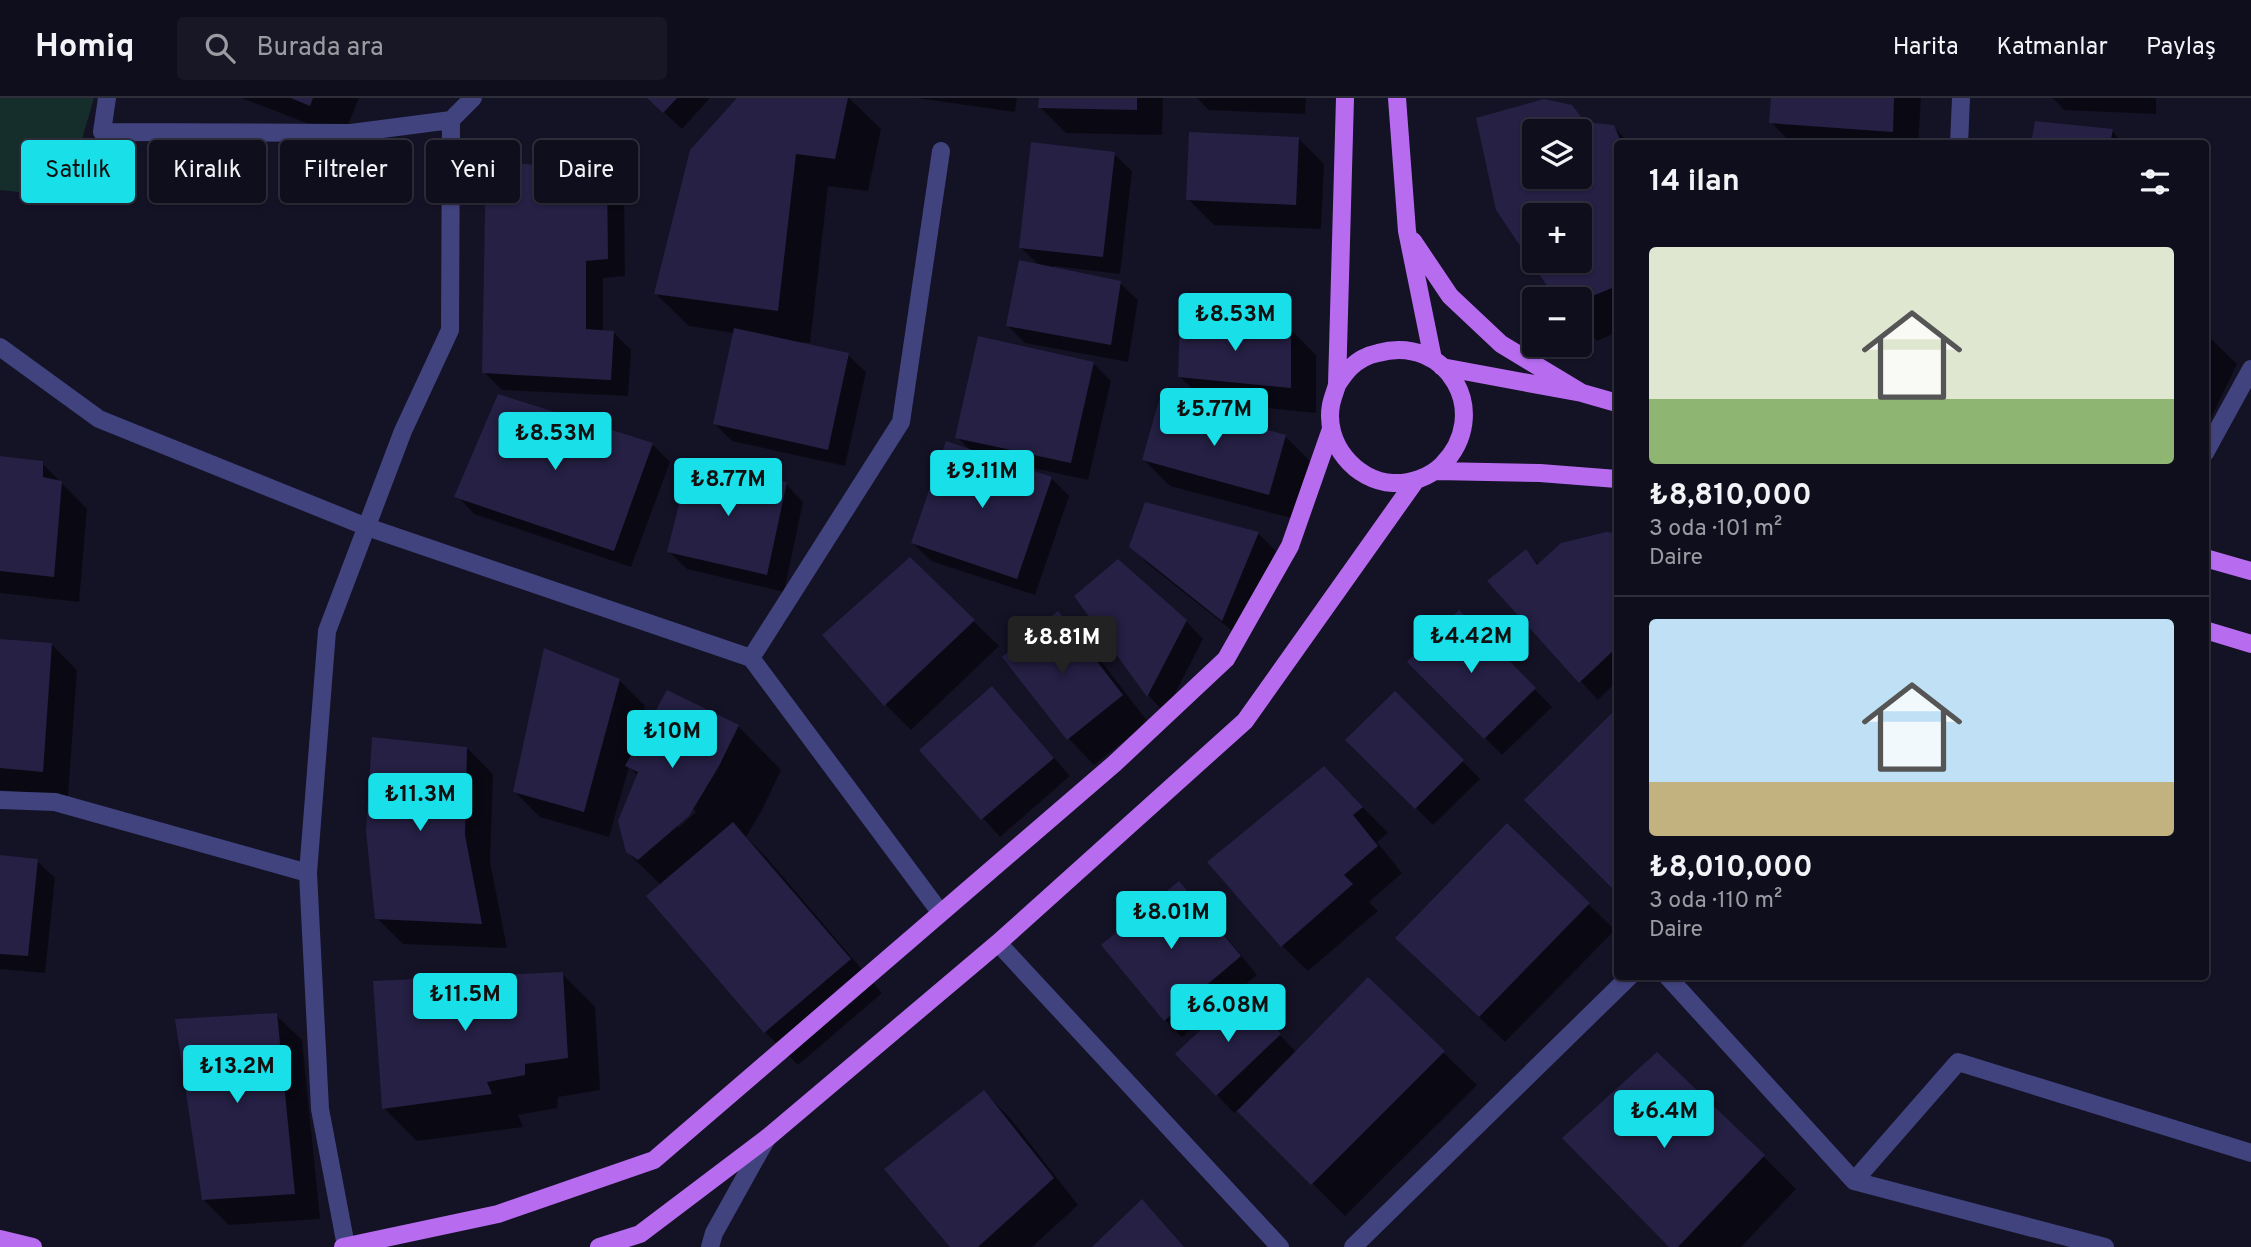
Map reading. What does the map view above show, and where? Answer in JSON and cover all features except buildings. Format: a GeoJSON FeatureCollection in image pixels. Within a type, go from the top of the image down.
{"type":"FeatureCollection","features":[{"type":"Feature","properties":{"kind":"main road"},"geometry":{"type":"LineString","coordinates":[[344,1247],[498,1214],[654,1160],[1114,764],[1226,659],[1290,546],[1331,429],[1331,407],[1337,385],[1345,98]]}},
{"type":"Feature","properties":{"kind":"main road"},"geometry":{"type":"LineString","coordinates":[[1397,98],[1407,231],[1438,363]]}},
{"type":"Feature","properties":{"kind":"main road"},"geometry":{"type":"LineString","coordinates":[[1407,231],[1450,296],[1492,336],[1582,393]]}},
{"type":"Feature","properties":{"kind":"main road"},"geometry":{"type":"LineString","coordinates":[[1331,429],[1339,450],[1353,467],[1372,479],[1394,484],[1416,480],[1436,471],[1451,456],[1461,436],[1465,414],[1461,393],[1450,374],[1438,363],[1413,350],[1391,349],[1369,355],[1351,367],[1337,385]]}},
{"type":"Feature","properties":{"kind":"main road"},"geometry":{"type":"LineString","coordinates":[[1438,363],[1614,402]]}},
{"type":"Feature","properties":{"kind":"main road"},"geometry":{"type":"LineString","coordinates":[[1436,471],[1540,472],[1614,479]]}},
{"type":"Feature","properties":{"kind":"main road"},"geometry":{"type":"LineString","coordinates":[[599,1247],[640,1234],[767,1138],[998,943],[1245,722],[1416,480]]}},
{"type":"Feature","properties":{"kind":"main road"},"geometry":{"type":"LineString","coordinates":[[2209,559],[2251,571]]}},
{"type":"Feature","properties":{"kind":"main road"},"geometry":{"type":"LineString","coordinates":[[2209,631],[2251,644]]}},
{"type":"Feature","properties":{"kind":"main road"},"geometry":{"type":"LineString","coordinates":[[0,1240],[33,1247]]}},
{"type":"Feature","properties":{"kind":"street"},"geometry":{"type":"LineString","coordinates":[[107,98],[102,131],[351,133],[451,120],[473,98]]}},
{"type":"Feature","properties":{"kind":"street"},"geometry":{"type":"LineString","coordinates":[[1959,140],[1961,98]]}},
{"type":"Feature","properties":{"kind":"street"},"geometry":{"type":"LineString","coordinates":[[344,1247],[320,1109],[308,873],[327,631],[404,431],[450,330],[451,120]]}},
{"type":"Feature","properties":{"kind":"street"},"geometry":{"type":"LineString","coordinates":[[751,658],[901,422],[941,151]]}},
{"type":"Feature","properties":{"kind":"street"},"geometry":{"type":"LineString","coordinates":[[0,347],[99,419],[367,527],[751,658],[940,912]]}},
{"type":"Feature","properties":{"kind":"street"},"geometry":{"type":"LineString","coordinates":[[2209,446],[2251,369]]}},
{"type":"Feature","properties":{"kind":"street"},"geometry":{"type":"LineString","coordinates":[[0,800],[55,802],[308,873]]}},
{"type":"Feature","properties":{"kind":"street"},"geometry":{"type":"LineString","coordinates":[[998,943],[1280,1247]]}},
{"type":"Feature","properties":{"kind":"street"},"geometry":{"type":"LineString","coordinates":[[1353,1247],[1626,980]]}},
{"type":"Feature","properties":{"kind":"street"},"geometry":{"type":"LineString","coordinates":[[1671,980],[1854,1181],[2105,1247]]}},
{"type":"Feature","properties":{"kind":"street"},"geometry":{"type":"LineString","coordinates":[[1854,1181],[1958,1062],[2251,1153]]}},
{"type":"Feature","properties":{"kind":"street"},"geometry":{"type":"LineString","coordinates":[[710,1247],[714,1233],[767,1138]]}},
{"type":"Feature","properties":{"kind":"green space"},"geometry":{"type":"Polygon","coordinates":[[[0,98],[94,98],[82,140],[21,140],[21,192],[0,190],[0,98]]]}}]}
